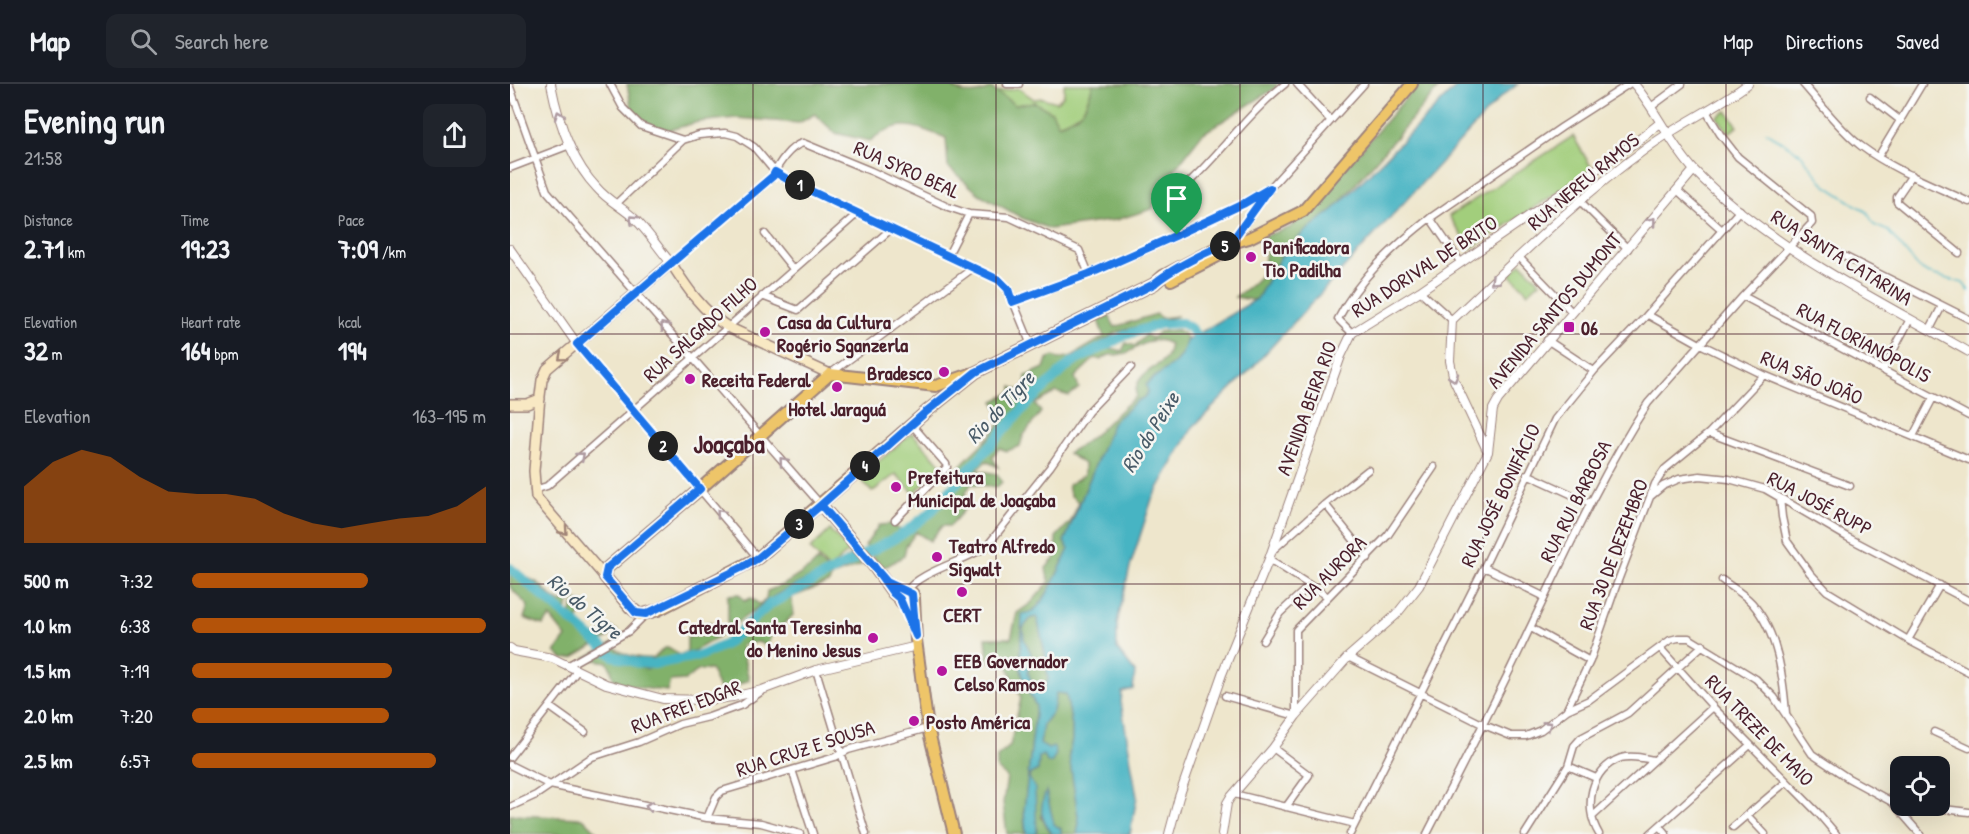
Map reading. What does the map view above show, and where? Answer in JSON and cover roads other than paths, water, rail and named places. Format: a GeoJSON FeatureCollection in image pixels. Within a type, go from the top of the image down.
{"type":"FeatureCollection","features":[{"type":"Feature","properties":{"kind":"main road"},"geometry":{"type":"LineString","coordinates":[[944,391],[830,374],[728,327],[716,320],[696,301],[671,263],[547,369],[542,380],[534,490],[537,500],[636,613],[646,614],[758,558],[912,425],[944,391],[976,372],[1154,284],[1163,276],[1206,259],[1218,247],[1273,228],[1303,211],[1412,84]]}},
{"type":"Feature","properties":{"kind":"main road"},"geometry":{"type":"LineString","coordinates":[[605,577],[607,568],[830,374]]}},
{"type":"Feature","properties":{"kind":"main road"},"geometry":{"type":"LineString","coordinates":[[922,386],[932,389],[936,394],[927,411]]}},
{"type":"Feature","properties":{"kind":"main road"},"geometry":{"type":"LineString","coordinates":[[510,404],[527,404],[540,399]]}},
{"type":"Feature","properties":{"kind":"main road"},"geometry":{"type":"LineString","coordinates":[[527,404],[539,411]]}},
{"type":"Feature","properties":{"kind":"main road"},"geometry":{"type":"LineString","coordinates":[[821,505],[887,582],[893,593],[907,596],[916,641],[928,728],[954,834]]}},
{"type":"Feature","properties":{"kind":"street"},"geometry":{"type":"LineString","coordinates":[[551,84],[570,145],[587,177],[597,189],[636,220],[671,263],[775,172]]}},
{"type":"Feature","properties":{"kind":"street"},"geometry":{"type":"LineString","coordinates":[[610,84],[624,108],[641,126],[683,140]]}},
{"type":"Feature","properties":{"kind":"street"},"geometry":{"type":"LineString","coordinates":[[1007,84],[1019,84]]}},
{"type":"Feature","properties":{"kind":"street"},"geometry":{"type":"LineString","coordinates":[[1177,235],[1178,225],[1167,206],[1169,199],[1213,158],[1267,98],[1285,84]]}},
{"type":"Feature","properties":{"kind":"street"},"geometry":{"type":"LineString","coordinates":[[1297,84],[1330,120]]}},
{"type":"Feature","properties":{"kind":"street"},"geometry":{"type":"LineString","coordinates":[[1229,245],[1270,188],[1364,84]]}},
{"type":"Feature","properties":{"kind":"street","name":"AVENIDA BEIRA RIO"},"geometry":{"type":"LineString","coordinates":[[1169,834],[1179,797],[1222,674],[1270,556],[1341,356],[1352,333],[1338,319],[1349,299],[1383,258],[1430,218],[1629,84]]}},
{"type":"Feature","properties":{"kind":"street","name":"RUA SANTA CATARINA"},"geometry":{"type":"LineString","coordinates":[[1634,84],[1651,106],[1667,135],[1694,170],[1740,210],[1790,248],[1969,352]]}},
{"type":"Feature","properties":{"kind":"street"},"geometry":{"type":"LineString","coordinates":[[1651,106],[1682,84]]}},
{"type":"Feature","properties":{"kind":"street","name":"RUA NEREU RAMOS"},"geometry":{"type":"LineString","coordinates":[[1452,320],[1580,201],[1648,147],[1748,84]]}},
{"type":"Feature","properties":{"kind":"street"},"geometry":{"type":"LineString","coordinates":[[1803,84],[1859,144],[1912,176],[1969,202]]}},
{"type":"Feature","properties":{"kind":"street"},"geometry":{"type":"LineString","coordinates":[[1878,157],[1922,84]]}},
{"type":"Feature","properties":{"kind":"street"},"geometry":{"type":"LineString","coordinates":[[510,87],[547,191],[821,505]]}},
{"type":"Feature","properties":{"kind":"street"},"geometry":{"type":"LineString","coordinates":[[1870,97],[1901,121]]}},
{"type":"Feature","properties":{"kind":"street","name":"RUA RUI BARBOSA"},"geometry":{"type":"LineString","coordinates":[[1427,834],[1484,725],[1590,503],[1648,404],[1743,296],[1812,223],[1811,216],[1738,157],[1706,111]]}},
{"type":"Feature","properties":{"kind":"street","name":"RUA DORIVAL DE BRITO"},"geometry":{"type":"LineString","coordinates":[[1352,333],[1420,291],[1636,142],[1660,123]]}},
{"type":"Feature","properties":{"kind":"street"},"geometry":{"type":"LineString","coordinates":[[616,204],[683,140],[699,135],[725,133],[737,136],[754,147],[775,172],[792,182],[999,280],[1005,285],[1031,345]]}},
{"type":"Feature","properties":{"kind":"street","name":"RUA SYRO BEAL"},"geometry":{"type":"LineString","coordinates":[[775,172],[778,165],[798,144],[809,144],[948,207],[969,213],[1009,217],[1079,250],[1089,274]]}},
{"type":"Feature","properties":{"kind":"street"},"geometry":{"type":"LineString","coordinates":[[510,168],[570,145]]}},
{"type":"Feature","properties":{"kind":"street","name":"AVENIDA SANTOS DUMONT"},"geometry":{"type":"LineString","coordinates":[[1222,834],[1227,803],[1234,794],[1273,748],[1296,716],[1348,657],[1396,615],[1419,586],[1488,452],[1493,410],[1498,400],[1694,170]]}},
{"type":"Feature","properties":{"kind":"street"},"geometry":{"type":"LineString","coordinates":[[1912,176],[1897,197],[1897,202],[1959,253]]}},
{"type":"Feature","properties":{"kind":"street"},"geometry":{"type":"LineString","coordinates":[[1012,302],[1089,274],[1243,204],[1270,188]]}},
{"type":"Feature","properties":{"kind":"street"},"geometry":{"type":"LineString","coordinates":[[1677,190],[1722,230]]}},
{"type":"Feature","properties":{"kind":"street"},"geometry":{"type":"LineString","coordinates":[[1580,201],[1628,249]]}},
{"type":"Feature","properties":{"kind":"street","name":"RUA JOSÉ BONIFÁCIO"},"geometry":{"type":"LineString","coordinates":[[1350,834],[1484,567],[1555,419],[1594,371],[1648,315],[1740,210]]}},
{"type":"Feature","properties":{"kind":"street","name":"RUA SALGADO FILHO"},"geometry":{"type":"LineString","coordinates":[[534,490],[547,486],[858,213]]}},
{"type":"Feature","properties":{"kind":"street"},"geometry":{"type":"LineString","coordinates":[[948,255],[969,213]]}},
{"type":"Feature","properties":{"kind":"street"},"geometry":{"type":"LineString","coordinates":[[1430,218],[1461,263]]}},
{"type":"Feature","properties":{"kind":"street"},"geometry":{"type":"LineString","coordinates":[[762,296],[798,310],[891,229]]}},
{"type":"Feature","properties":{"kind":"street"},"geometry":{"type":"LineString","coordinates":[[765,234],[793,268]]}},
{"type":"Feature","properties":{"kind":"street"},"geometry":{"type":"LineString","coordinates":[[1802,235],[1969,319]]}},
{"type":"Feature","properties":{"kind":"street"},"geometry":{"type":"LineString","coordinates":[[510,249],[577,344],[758,558]]}},
{"type":"Feature","properties":{"kind":"street"},"geometry":{"type":"LineString","coordinates":[[1518,257],[1572,312]]}},
{"type":"Feature","properties":{"kind":"street"},"geometry":{"type":"LineString","coordinates":[[830,374],[973,267]]}},
{"type":"Feature","properties":{"kind":"street"},"geometry":{"type":"LineString","coordinates":[[1420,291],[1452,320],[1451,371],[1488,452]]}},
{"type":"Feature","properties":{"kind":"street","name":"RUA FLORIANÓPOLIS"},"geometry":{"type":"LineString","coordinates":[[1743,296],[1969,416]]}},
{"type":"Feature","properties":{"kind":"street"},"geometry":{"type":"LineString","coordinates":[[1929,330],[1942,306]]}},
{"type":"Feature","properties":{"kind":"street","name":"RUA SÃO JOÃO"},"geometry":{"type":"LineString","coordinates":[[1648,315],[1700,344],[1764,375],[1969,460]]}},
{"type":"Feature","properties":{"kind":"street"},"geometry":{"type":"LineString","coordinates":[[1883,370],[1910,319]]}},
{"type":"Feature","properties":{"kind":"street"},"geometry":{"type":"LineString","coordinates":[[1547,340],[1594,371]]}},
{"type":"Feature","properties":{"kind":"street"},"geometry":{"type":"LineString","coordinates":[[907,596],[918,579],[976,554],[987,546],[1050,467],[1088,412],[1131,367]]}},
{"type":"Feature","properties":{"kind":"street","name":"RUA 30 DE DEZEMBRO"},"geometry":{"type":"LineString","coordinates":[[1567,710],[1590,661],[1655,484],[1665,469],[1709,433],[1764,375]]}},
{"type":"Feature","properties":{"kind":"street"},"geometry":{"type":"LineString","coordinates":[[1913,436],[1933,398]]}},
{"type":"Feature","properties":{"kind":"street"},"geometry":{"type":"LineString","coordinates":[[1476,430],[1491,424]]}},
{"type":"Feature","properties":{"kind":"street"},"geometry":{"type":"LineString","coordinates":[[895,520],[946,467],[946,464],[912,425]]}},
{"type":"Feature","properties":{"kind":"street"},"geometry":{"type":"LineString","coordinates":[[1709,433],[1850,486]]}},
{"type":"Feature","properties":{"kind":"street","name":"RUA AURORA"},"geometry":{"type":"LineString","coordinates":[[1296,716],[1296,630],[1388,535],[1434,466]]}},
{"type":"Feature","properties":{"kind":"street"},"geometry":{"type":"LineString","coordinates":[[1328,596],[1270,556],[1325,504],[1368,470]]}},
{"type":"Feature","properties":{"kind":"street"},"geometry":{"type":"LineString","coordinates":[[1527,474],[1590,503]]}},
{"type":"Feature","properties":{"kind":"street","name":"RUA JOSÉ RUPP"},"geometry":{"type":"LineString","coordinates":[[1651,497],[1663,486],[1679,478],[1700,476],[1729,479],[1765,489],[1847,537],[1969,601]]}},
{"type":"Feature","properties":{"kind":"street"},"geometry":{"type":"LineString","coordinates":[[1780,498],[1787,541],[1810,573],[1827,591],[1908,640],[1969,672]]}},
{"type":"Feature","properties":{"kind":"street"},"geometry":{"type":"LineString","coordinates":[[1325,504],[1368,558]]}},
{"type":"Feature","properties":{"kind":"street"},"geometry":{"type":"LineString","coordinates":[[1484,567],[1545,597]]}},
{"type":"Feature","properties":{"kind":"street"},"geometry":{"type":"LineString","coordinates":[[1722,580],[1750,601],[1759,612],[1779,656],[1786,713]]}},
{"type":"Feature","properties":{"kind":"street"},"geometry":{"type":"LineString","coordinates":[[1263,641],[1280,613],[1310,585]]}},
{"type":"Feature","properties":{"kind":"street"},"geometry":{"type":"LineString","coordinates":[[1908,640],[1940,585]]}},
{"type":"Feature","properties":{"kind":"street"},"geometry":{"type":"LineString","coordinates":[[567,666],[629,631],[646,614]]}},
{"type":"Feature","properties":{"kind":"street"},"geometry":{"type":"LineString","coordinates":[[1531,628],[1590,661]]}},
{"type":"Feature","properties":{"kind":"street"},"geometry":{"type":"LineString","coordinates":[[1348,657],[1484,725],[1511,736],[1526,736],[1541,730],[1567,710],[1589,700],[1660,648],[1677,638],[1689,638],[1756,680],[1774,697],[1812,754],[1890,801]]}},
{"type":"Feature","properties":{"kind":"street","name":"RUA FREI EDGAR"},"geometry":{"type":"LineString","coordinates":[[510,807],[522,803],[592,757],[604,752],[639,742],[680,724],[709,717],[742,705],[762,690],[816,670],[916,641]]}},
{"type":"Feature","properties":{"kind":"street"},"geometry":{"type":"LineString","coordinates":[[1525,834],[1568,766],[1574,746],[1581,738],[1628,712],[1703,645]]}},
{"type":"Feature","properties":{"kind":"street","name":"RUA TREZE DE MAIO"},"geometry":{"type":"LineString","coordinates":[[1660,648],[1713,707],[1819,813],[1836,834]]}},
{"type":"Feature","properties":{"kind":"street"},"geometry":{"type":"LineString","coordinates":[[511,651],[552,658],[606,684],[663,699],[707,700],[762,690]]}},
{"type":"Feature","properties":{"kind":"street"},"geometry":{"type":"LineString","coordinates":[[816,670],[866,834]]}},
{"type":"Feature","properties":{"kind":"street"},"geometry":{"type":"LineString","coordinates":[[510,757],[577,671]]}},
{"type":"Feature","properties":{"kind":"street"},"geometry":{"type":"LineString","coordinates":[[1225,696],[1296,716]]}},
{"type":"Feature","properties":{"kind":"street"},"geometry":{"type":"LineString","coordinates":[[550,707],[585,732]]}},
{"type":"Feature","properties":{"kind":"street"},"geometry":{"type":"LineString","coordinates":[[1592,818],[1713,707]]}},
{"type":"Feature","properties":{"kind":"street","name":"RUA CRUZ E SOUSA"},"geometry":{"type":"LineString","coordinates":[[706,818],[716,797],[723,791],[842,754],[848,750],[928,728]]}},
{"type":"Feature","properties":{"kind":"street"},"geometry":{"type":"LineString","coordinates":[[1934,732],[1969,748]]}},
{"type":"Feature","properties":{"kind":"street"},"geometry":{"type":"LineString","coordinates":[[1650,834],[1750,745]]}},
{"type":"Feature","properties":{"kind":"street"},"geometry":{"type":"LineString","coordinates":[[1273,748],[1309,775],[1286,807]]}},
{"type":"Feature","properties":{"kind":"street"},"geometry":{"type":"LineString","coordinates":[[1599,834],[1592,818],[1590,801],[1596,778],[1612,763],[1623,758],[1654,760]]}},
{"type":"Feature","properties":{"kind":"street"},"geometry":{"type":"LineString","coordinates":[[510,765],[550,785],[706,818],[762,823],[800,834]]}},
{"type":"Feature","properties":{"kind":"street"},"geometry":{"type":"LineString","coordinates":[[1568,766],[1596,778]]}},
{"type":"Feature","properties":{"kind":"street"},"geometry":{"type":"LineString","coordinates":[[792,770],[813,834]]}},
{"type":"Feature","properties":{"kind":"street"},"geometry":{"type":"LineString","coordinates":[[1733,826],[1786,782]]}},
{"type":"Feature","properties":{"kind":"street"},"geometry":{"type":"LineString","coordinates":[[1234,794],[1354,824]]}},
{"type":"Feature","properties":{"kind":"street"},"geometry":{"type":"LineString","coordinates":[[1950,810],[1969,813]]}},
{"type":"Feature","properties":{"kind":"street"},"geometry":{"type":"LineString","coordinates":[[1747,815],[1765,834]]}},
{"type":"Feature","properties":{"kind":"street"},"geometry":{"type":"LineString","coordinates":[[1904,816],[1920,834]]}},
{"type":"Feature","properties":{"kind":"street"},"geometry":{"type":"LineString","coordinates":[[1659,826],[1666,834]]}},
{"type":"Feature","properties":{"kind":"water","name":"Rio do Peixe"},"geometry":{"type":"Polygon","coordinates":[[[1459,84],[1518,84],[1500,98],[1252,368],[1193,427],[1152,499],[1130,567],[1117,623],[1117,649],[1135,672],[1133,689],[1122,692],[1121,702],[1137,797],[1130,834],[1077,834],[1079,823],[1069,755],[1072,726],[1066,694],[1056,693],[1053,711],[1043,724],[1040,744],[1048,749],[1054,747],[1056,754],[1052,762],[1048,763],[1043,755],[1039,757],[1038,770],[1030,774],[1029,778],[1035,788],[1037,834],[1026,834],[1024,810],[1036,706],[1026,688],[1020,666],[1022,614],[1031,612],[1037,607],[1058,573],[1069,549],[1064,542],[1113,422],[1145,397],[1148,391],[1146,385],[1175,362],[1184,350],[1186,341],[1257,299],[1280,258],[1303,233],[1334,209],[1459,84]],[[1037,617],[1031,618],[1023,628],[1024,639],[1031,653],[1028,673],[1036,691],[1043,691],[1048,680],[1046,658],[1037,617]]]}},
{"type":"Feature","properties":{"kind":"water"},"geometry":{"type":"Polygon","coordinates":[[[1046,791],[1054,824],[1061,829],[1061,834],[1052,834],[1043,818],[1041,809],[1046,791]]]}},
{"type":"Feature","properties":{"kind":"waterway"},"geometry":{"type":"LineString","coordinates":[[1766,132],[1801,154],[1825,185],[1868,213],[1874,225],[1888,231],[1919,268],[1927,273],[1963,283],[1969,291]]}},
{"type":"Feature","properties":{"kind":"waterway","name":"Rio do Tigre"},"geometry":{"type":"LineString","coordinates":[[510,568],[613,656],[638,663],[654,664],[702,655],[726,644],[770,604],[901,535],[930,513],[1030,401],[1071,363],[1126,335],[1160,324],[1182,323],[1190,328],[1205,346]]}},
{"type":"Feature","properties":{"kind":"place","name":"Panificadora Tio Padilha"},"geometry":{"type":"Point","coordinates":[1251,257]}},
{"type":"Feature","properties":{"kind":"place","name":"06"},"geometry":{"type":"Point","coordinates":[1569,327]}},
{"type":"Feature","properties":{"kind":"place","name":"Casa da Cultura Rogério Sganzerla"},"geometry":{"type":"Point","coordinates":[765,332]}},
{"type":"Feature","properties":{"kind":"place","name":"Bradesco"},"geometry":{"type":"Point","coordinates":[944,372]}},
{"type":"Feature","properties":{"kind":"place","name":"Receita Federal"},"geometry":{"type":"Point","coordinates":[690,379]}},
{"type":"Feature","properties":{"kind":"place","name":"Hotel Jaraguá"},"geometry":{"type":"Point","coordinates":[837,387]}},
{"type":"Feature","properties":{"kind":"place","name":"Prefeitura Municipal de Joaçaba"},"geometry":{"type":"Point","coordinates":[896,487]}},
{"type":"Feature","properties":{"kind":"place","name":"Teatro Alfredo Sigwalt"},"geometry":{"type":"Point","coordinates":[937,557]}},
{"type":"Feature","properties":{"kind":"place","name":"CERT"},"geometry":{"type":"Point","coordinates":[962,592]}},
{"type":"Feature","properties":{"kind":"place","name":"Catedral Santa Teresinha do Menino Jesus"},"geometry":{"type":"Point","coordinates":[873,638]}},
{"type":"Feature","properties":{"kind":"place","name":"EEB Governador Celso Ramos"},"geometry":{"type":"Point","coordinates":[942,671]}},
{"type":"Feature","properties":{"kind":"place","name":"Posto América"},"geometry":{"type":"Point","coordinates":[914,721]}},
{"type":"Feature","properties":{"kind":"district","name":"Joaçaba"},"geometry":{"type":"Point","coordinates":[729,443]}}]}
